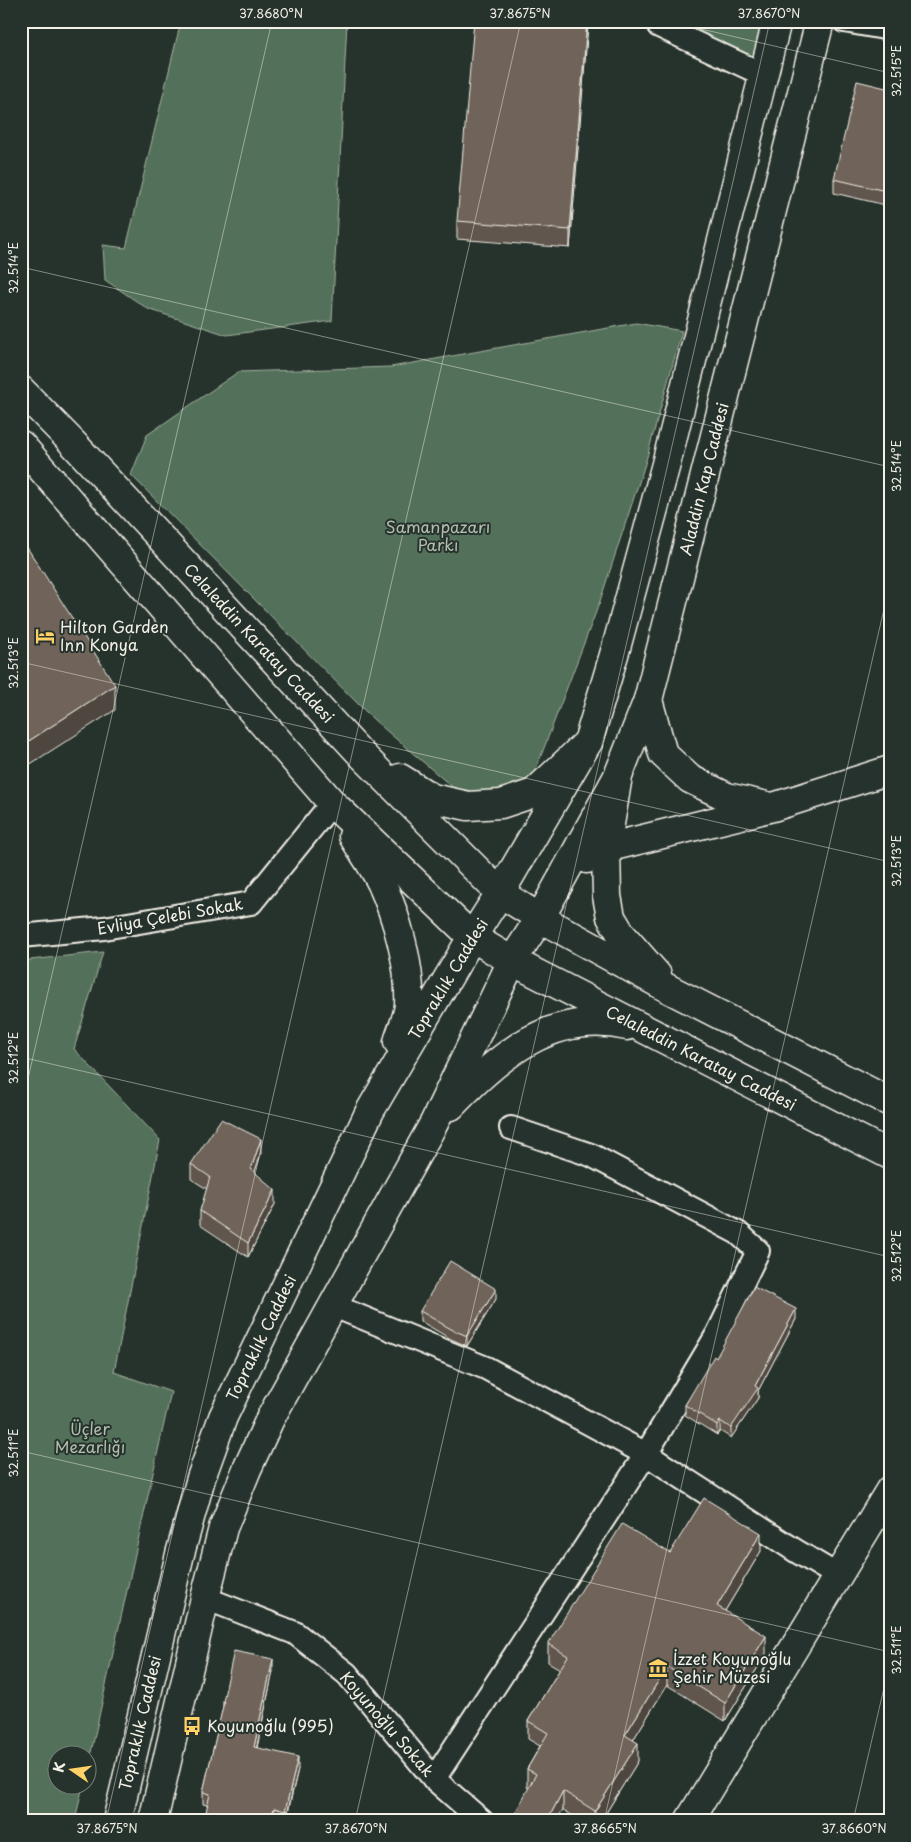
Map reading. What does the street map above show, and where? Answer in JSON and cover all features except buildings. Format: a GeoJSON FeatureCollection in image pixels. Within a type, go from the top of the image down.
{"type":"FeatureCollection","features":[{"type":"Feature","properties":{"kind":"main road"},"geometry":{"type":"LineString","coordinates":[[500,893],[588,742],[616,648],[666,464],[777,21]]}},
{"type":"Feature","properties":{"kind":"main road","name":"Aladdin Kap Caddesi"},"geometry":{"type":"LineString","coordinates":[[540,918],[618,776],[648,700],[820,21]]}},
{"type":"Feature","properties":{"kind":"main road","name":"Celaleddin Karatay Caddesi"},"geometry":{"type":"LineString","coordinates":[[21,390],[71,441],[362,755],[500,893],[540,918]]}},
{"type":"Feature","properties":{"kind":"main road"},"geometry":{"type":"LineString","coordinates":[[21,445],[332,803],[472,937]]}},
{"type":"Feature","properties":{"kind":"main road"},"geometry":{"type":"LineString","coordinates":[[648,700],[664,754],[690,779],[727,797],[773,807]]}},
{"type":"Feature","properties":{"kind":"main road"},"geometry":{"type":"LineString","coordinates":[[362,755],[432,798],[468,806],[501,804],[534,793],[588,742]]}},
{"type":"Feature","properties":{"kind":"main road"},"geometry":{"type":"LineString","coordinates":[[567,871],[606,848],[773,807],[890,770]]}},
{"type":"Feature","properties":{"kind":"main road"},"geometry":{"type":"LineString","coordinates":[[618,776],[606,848],[607,896],[611,917],[622,934],[669,989]]}},
{"type":"Feature","properties":{"kind":"main road"},"geometry":{"type":"LineString","coordinates":[[332,803],[380,880],[390,904],[407,974],[409,1007],[397,1045],[370,1111]]}},
{"type":"Feature","properties":{"kind":"main road","name":"Topraklık Caddesi"},"geometry":{"type":"LineString","coordinates":[[117,1821],[180,1554],[201,1478],[220,1425],[370,1111],[472,937],[500,893]]}},
{"type":"Feature","properties":{"kind":"main road"},"geometry":{"type":"LineString","coordinates":[[153,1821],[223,1528],[247,1469],[270,1419],[434,1124],[512,961],[540,918],[669,989],[890,1102]]}},
{"type":"Feature","properties":{"kind":"main road","name":"Celaleddin Karatay Caddesi"},"geometry":{"type":"LineString","coordinates":[[472,937],[512,961],[890,1155]]}},
{"type":"Feature","properties":{"kind":"main road"},"geometry":{"type":"LineString","coordinates":[[434,1124],[470,1086],[502,1058],[535,1036],[569,1025],[608,1022],[645,1030]]}},
{"type":"Feature","properties":{"kind":"main road"},"geometry":{"type":"LineString","coordinates":[[689,1821],[890,1490]]}},
{"type":"Feature","properties":{"kind":"street"},"geometry":{"type":"LineString","coordinates":[[659,21],[659,26],[764,75]]}},
{"type":"Feature","properties":{"kind":"street"},"geometry":{"type":"LineString","coordinates":[[844,21],[890,29]]}},
{"type":"Feature","properties":{"kind":"street","name":"Evliya Çelebi Sokak"},"geometry":{"type":"LineString","coordinates":[[21,936],[104,928],[251,904],[332,803]]}},
{"type":"Feature","properties":{"kind":"street"},"geometry":{"type":"LineString","coordinates":[[434,1779],[646,1454],[718,1333],[758,1251],[738,1233],[591,1155],[511,1128]]}},
{"type":"Feature","properties":{"kind":"street"},"geometry":{"type":"LineString","coordinates":[[334,1306],[486,1368],[646,1454],[838,1576]]}},
{"type":"Feature","properties":{"kind":"street","name":"Koyunoğlu Sokak"},"geometry":{"type":"LineString","coordinates":[[205,1598],[295,1633],[340,1668],[434,1779],[482,1821]]}},
{"type":"Feature","properties":{"kind":"green space"},"geometry":{"type":"Polygon","coordinates":[[[181,21],[347,21],[332,321],[227,335],[148,309],[105,280],[103,245],[126,248],[181,21]]]}},
{"type":"Feature","properties":{"kind":"green space"},"geometry":{"type":"Polygon","coordinates":[[[684,21],[775,21],[765,60],[680,36],[684,21]]]}},
{"type":"Feature","properties":{"kind":"green space","name":"Samanpazarı Parkı"},"geometry":{"type":"Polygon","coordinates":[[[636,323],[682,331],[645,464],[599,604],[531,782],[502,800],[464,797],[374,720],[131,475],[147,435],[238,372],[391,367],[636,323]]]}},
{"type":"Feature","properties":{"kind":"green space","name":"Üçler Mezarlığı"},"geometry":{"type":"Polygon","coordinates":[[[103,952],[74,1049],[160,1140],[114,1372],[171,1392],[93,1744],[48,1744],[48,1794],[81,1794],[75,1821],[21,1821],[21,961],[103,952]]]}},
{"type":"Feature","properties":{"kind":"place","name":"Hilton Garden Inn Konya"},"geometry":{"type":"Point","coordinates":[45,636]}},
{"type":"Feature","properties":{"kind":"place","name":"İzzet Koyunoğlu Şehir Müzesi"},"geometry":{"type":"Point","coordinates":[658,1668]}},
{"type":"Feature","properties":{"kind":"place","name":"Koyunoğlu (995)"},"geometry":{"type":"Point","coordinates":[192,1726]}}]}
